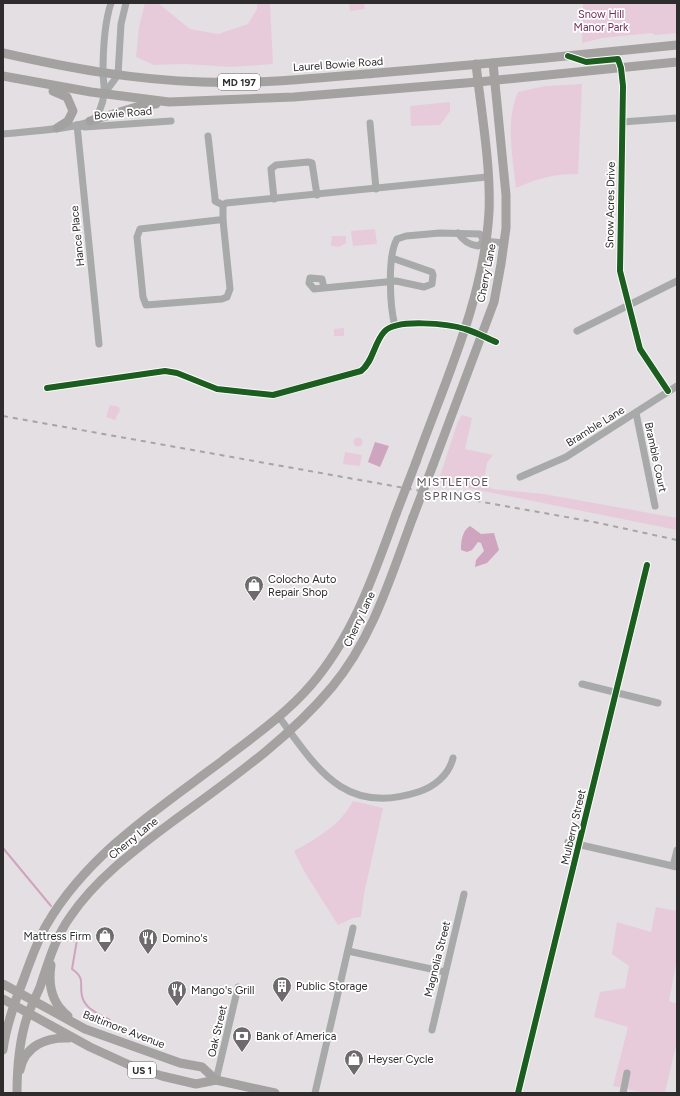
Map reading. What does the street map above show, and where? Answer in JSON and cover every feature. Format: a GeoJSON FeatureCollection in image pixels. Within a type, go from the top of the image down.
{"type":"FeatureCollection","features":[{"type":"Feature","properties":{"kind":"main road","name":"Laurel Bowie Road"},"geometry":{"type":"LineString","coordinates":[[3,53],[103,74],[201,82],[283,81],[677,45]]}},
{"type":"Feature","properties":{"kind":"main road","name":"MD 197"},"geometry":{"type":"LineString","coordinates":[[3,76],[104,94],[169,102],[286,98],[478,82],[677,62]]}},
{"type":"Feature","properties":{"kind":"main road","name":"Cherry Lane"},"geometry":{"type":"LineString","coordinates":[[17,1093],[18,1053],[28,1014],[56,942],[69,918],[81,902],[115,868],[289,731],[310,711],[332,687],[361,646],[373,621],[482,336],[497,290],[504,243],[506,195],[493,63]]}},
{"type":"Feature","properties":{"kind":"main road","name":"Cherry Lane"},"geometry":{"type":"LineString","coordinates":[[3,1050],[18,993],[46,925],[66,895],[85,871],[112,845],[279,717],[320,674],[348,632],[365,596],[416,462],[464,328],[477,286],[489,210],[476,64]]}},
{"type":"Feature","properties":{"kind":"main road"},"geometry":{"type":"LineString","coordinates":[[20,80],[28,86],[61,92],[67,97],[72,105],[73,114],[68,122],[57,128]]}},
{"type":"Feature","properties":{"kind":"main road"},"geometry":{"type":"LineString","coordinates":[[90,121],[143,105],[169,102]]}},
{"type":"Feature","properties":{"kind":"main road"},"geometry":{"type":"LineString","coordinates":[[56,942],[50,971],[52,994],[60,1009],[85,1029]]}},
{"type":"Feature","properties":{"kind":"main road","name":"Baltimore Avenue"},"geometry":{"type":"LineString","coordinates":[[3,984],[85,1029],[180,1063],[202,1068],[216,1080]]}},
{"type":"Feature","properties":{"kind":"main road","name":"Baltimore Avenue"},"geometry":{"type":"LineString","coordinates":[[3,999],[72,1038],[127,1065],[162,1076],[196,1084],[216,1080],[275,1093]]}},
{"type":"Feature","properties":{"kind":"main road"},"geometry":{"type":"LineString","coordinates":[[17,1083],[20,1066],[26,1054],[35,1045],[50,1038],[72,1038]]}},
{"type":"Feature","properties":{"kind":"street"},"geometry":{"type":"LineString","coordinates":[[104,94],[103,74],[106,29],[111,3]]}},
{"type":"Feature","properties":{"kind":"street"},"geometry":{"type":"LineString","coordinates":[[104,94],[118,75],[121,24],[126,3]]}},
{"type":"Feature","properties":{"kind":"street"},"geometry":{"type":"LineString","coordinates":[[568,56],[586,62],[618,59],[621,68]]}},
{"type":"Feature","properties":{"kind":"street","name":"Snow Acres Drive"},"geometry":{"type":"LineString","coordinates":[[621,68],[624,86],[619,266],[640,349],[668,391]]}},
{"type":"Feature","properties":{"kind":"street","name":"Bowie Road"},"geometry":{"type":"LineString","coordinates":[[3,134],[57,128],[77,125],[90,121],[99,110],[104,94]]}},
{"type":"Feature","properties":{"kind":"street"},"geometry":{"type":"LineString","coordinates":[[622,122],[677,118]]}},
{"type":"Feature","properties":{"kind":"street","name":"Bowie Road"},"geometry":{"type":"LineString","coordinates":[[77,125],[85,127],[171,121]]}},
{"type":"Feature","properties":{"kind":"street"},"geometry":{"type":"LineString","coordinates":[[370,122],[376,189]]}},
{"type":"Feature","properties":{"kind":"street","name":"Hance Place"},"geometry":{"type":"LineString","coordinates":[[77,125],[99,344]]}},
{"type":"Feature","properties":{"kind":"street"},"geometry":{"type":"LineString","coordinates":[[208,136],[214,198],[215,201],[223,205],[230,203],[487,177]]}},
{"type":"Feature","properties":{"kind":"street"},"geometry":{"type":"LineString","coordinates":[[274,199],[271,169],[276,165],[308,162],[312,163],[317,195]]}},
{"type":"Feature","properties":{"kind":"street"},"geometry":{"type":"LineString","coordinates":[[223,205],[223,220],[230,289],[227,296],[222,299],[146,305],[143,297],[137,237],[140,229],[223,220]]}},
{"type":"Feature","properties":{"kind":"street"},"geometry":{"type":"LineString","coordinates":[[395,326],[391,309],[392,258],[396,242],[402,236],[458,233],[480,234],[485,241]]}},
{"type":"Feature","properties":{"kind":"street"},"geometry":{"type":"LineString","coordinates":[[458,233],[473,246],[478,246],[485,241],[504,243]]}},
{"type":"Feature","properties":{"kind":"street"},"geometry":{"type":"LineString","coordinates":[[324,288],[400,281],[429,287],[432,284],[433,275],[428,270],[392,258]]}},
{"type":"Feature","properties":{"kind":"street"},"geometry":{"type":"LineString","coordinates":[[577,331],[677,281]]}},
{"type":"Feature","properties":{"kind":"street"},"geometry":{"type":"LineString","coordinates":[[47,388],[165,371],[177,373],[217,389],[279,394],[361,371],[366,367],[384,332],[395,326],[432,324],[464,328],[496,342]]}},
{"type":"Feature","properties":{"kind":"street","name":"Bramble Lane"},"geometry":{"type":"LineString","coordinates":[[520,477],[566,457],[677,386]]}},
{"type":"Feature","properties":{"kind":"street","name":"Bramble Court"},"geometry":{"type":"LineString","coordinates":[[636,413],[655,506]]}},
{"type":"Feature","properties":{"kind":"street","name":"Mulberry Street"},"geometry":{"type":"LineString","coordinates":[[518,1093],[538,1005],[579,845],[614,692],[647,566]]}},
{"type":"Feature","properties":{"kind":"street"},"geometry":{"type":"LineString","coordinates":[[582,684],[658,703]]}},
{"type":"Feature","properties":{"kind":"street"},"geometry":{"type":"LineString","coordinates":[[279,717],[314,764],[331,781],[346,789],[372,798],[397,797],[421,791],[445,775],[451,768],[453,758]]}},
{"type":"Feature","properties":{"kind":"street"},"geometry":{"type":"LineString","coordinates":[[568,842],[675,866],[677,850]]}},
{"type":"Feature","properties":{"kind":"street","name":"Magnolia Street"},"geometry":{"type":"LineString","coordinates":[[432,1030],[464,894]]}},
{"type":"Feature","properties":{"kind":"street"},"geometry":{"type":"LineString","coordinates":[[314,1093],[353,928]]}},
{"type":"Feature","properties":{"kind":"street"},"geometry":{"type":"LineString","coordinates":[[348,951],[445,972]]}},
{"type":"Feature","properties":{"kind":"street","name":"Oak Street"},"geometry":{"type":"LineString","coordinates":[[216,1080],[238,987]]}},
{"type":"Feature","properties":{"kind":"street"},"geometry":{"type":"LineString","coordinates":[[623,1093],[627,1073]]}},
{"type":"Feature","properties":{"kind":"green space"},"geometry":{"type":"Polygon","coordinates":[[[145,3],[158,3],[190,29],[218,34],[248,24],[257,9],[257,3],[270,3],[273,64],[232,67],[185,64],[154,65],[136,57],[139,27],[145,3]]]}},
{"type":"Feature","properties":{"kind":"green space"},"geometry":{"type":"Polygon","coordinates":[[[349,3],[364,3],[365,9],[350,11],[349,3]]]}},
{"type":"Feature","properties":{"kind":"green space","name":"Snow Hill Manor Park"},"geometry":{"type":"Polygon","coordinates":[[[583,3],[677,3],[677,33],[655,35],[652,33],[602,38],[582,43],[583,3]]]}},
{"type":"Feature","properties":{"kind":"green space"},"geometry":{"type":"Polygon","coordinates":[[[582,84],[578,174],[546,177],[516,188],[511,127],[514,103],[518,92],[545,86],[582,84]]]}},
{"type":"Feature","properties":{"kind":"green space"},"geometry":{"type":"Polygon","coordinates":[[[450,102],[450,111],[440,125],[411,126],[410,106],[450,102]]]}},
{"type":"Feature","properties":{"kind":"green space"},"geometry":{"type":"Polygon","coordinates":[[[375,229],[377,244],[353,246],[351,231],[375,229]]]}},
{"type":"Feature","properties":{"kind":"green space"},"geometry":{"type":"Polygon","coordinates":[[[332,236],[346,236],[346,243],[339,247],[331,246],[332,236]]]}},
{"type":"Feature","properties":{"kind":"green space"},"geometry":{"type":"Polygon","coordinates":[[[344,328],[344,336],[334,336],[334,329],[344,328]]]}},
{"type":"Feature","properties":{"kind":"green space"},"geometry":{"type":"Polygon","coordinates":[[[110,405],[119,407],[120,410],[115,420],[106,417],[110,405]]]}},
{"type":"Feature","properties":{"kind":"green space"},"geometry":{"type":"Polygon","coordinates":[[[462,415],[472,418],[465,449],[493,455],[487,463],[484,480],[492,489],[544,494],[677,518],[677,530],[438,482],[458,421],[462,415]]]}},
{"type":"Feature","properties":{"kind":"green space"},"geometry":{"type":"Polygon","coordinates":[[[356,438],[360,438],[362,442],[360,446],[356,446],[354,444],[354,440],[356,438]]]}},
{"type":"Feature","properties":{"kind":"green space"},"geometry":{"type":"Polygon","coordinates":[[[345,452],[362,455],[360,466],[343,464],[345,452]]]}},
{"type":"Feature","properties":{"kind":"green space"},"geometry":{"type":"Polygon","coordinates":[[[353,801],[383,808],[364,894],[361,917],[353,918],[338,925],[304,871],[294,851],[319,836],[335,824],[342,818],[353,801]]]}},
{"type":"Feature","properties":{"kind":"green space"},"geometry":{"type":"Polygon","coordinates":[[[656,907],[677,911],[677,959],[669,1001],[677,1004],[677,1041],[665,1093],[646,1093],[613,1086],[628,1027],[594,1017],[600,992],[625,988],[629,966],[612,954],[617,922],[651,932],[656,907]]]}},
{"type":"Feature","properties":{"kind":"shaded area"},"geometry":{"type":"Polygon","coordinates":[[[375,442],[389,446],[380,467],[368,462],[375,442]]]}},
{"type":"Feature","properties":{"kind":"shaded area"},"geometry":{"type":"Polygon","coordinates":[[[470,526],[481,534],[494,533],[499,550],[487,563],[475,567],[476,560],[484,551],[481,543],[478,542],[472,550],[467,552],[461,550],[464,533],[470,526]]]}},
{"type":"Feature","properties":{"kind":"waterway"},"geometry":{"type":"LineString","coordinates":[[3,848],[51,906]]}},
{"type":"Feature","properties":{"kind":"waterway"},"geometry":{"type":"LineString","coordinates":[[72,933],[77,940],[72,969],[81,979],[81,992],[84,1001],[93,1011],[110,1020],[114,1030]]}},
{"type":"Feature","properties":{"kind":"railway"},"geometry":{"type":"LineString","coordinates":[[3,416],[594,522],[677,540]]}},
{"type":"Feature","properties":{"kind":"cycle path"},"geometry":{"type":"LineString","coordinates":[[568,56],[586,62],[618,59],[621,68],[623,86],[620,271],[640,349],[668,391]]}},
{"type":"Feature","properties":{"kind":"cycle path"},"geometry":{"type":"LineString","coordinates":[[47,388],[165,371],[177,373],[217,389],[273,395],[361,371],[371,358],[378,341],[384,332],[399,325],[423,323],[447,325],[465,329],[496,342]]}},
{"type":"Feature","properties":{"kind":"cycle path"},"geometry":{"type":"LineString","coordinates":[[518,1093],[647,565]]}},
{"type":"Feature","properties":{"kind":"place","name":"Colocho Auto Repair Shop"},"geometry":{"type":"Point","coordinates":[254,602]}},
{"type":"Feature","properties":{"kind":"place","name":"Mattress Firm"},"geometry":{"type":"Point","coordinates":[105,953]}},
{"type":"Feature","properties":{"kind":"place","name":"Domino's"},"geometry":{"type":"Point","coordinates":[148,955]}},
{"type":"Feature","properties":{"kind":"place","name":"Public Storage"},"geometry":{"type":"Point","coordinates":[282,1003]}},
{"type":"Feature","properties":{"kind":"place","name":"Mango's Grill"},"geometry":{"type":"Point","coordinates":[177,1007]}},
{"type":"Feature","properties":{"kind":"place","name":"Bank of America"},"geometry":{"type":"Point","coordinates":[242,1053]}},
{"type":"Feature","properties":{"kind":"place","name":"Heyser Cycle"},"geometry":{"type":"Point","coordinates":[354,1076]}},
{"type":"Feature","properties":{"kind":"district","name":"MISTLETOE SPRINGS"},"geometry":{"type":"Point","coordinates":[453,489]}}]}
